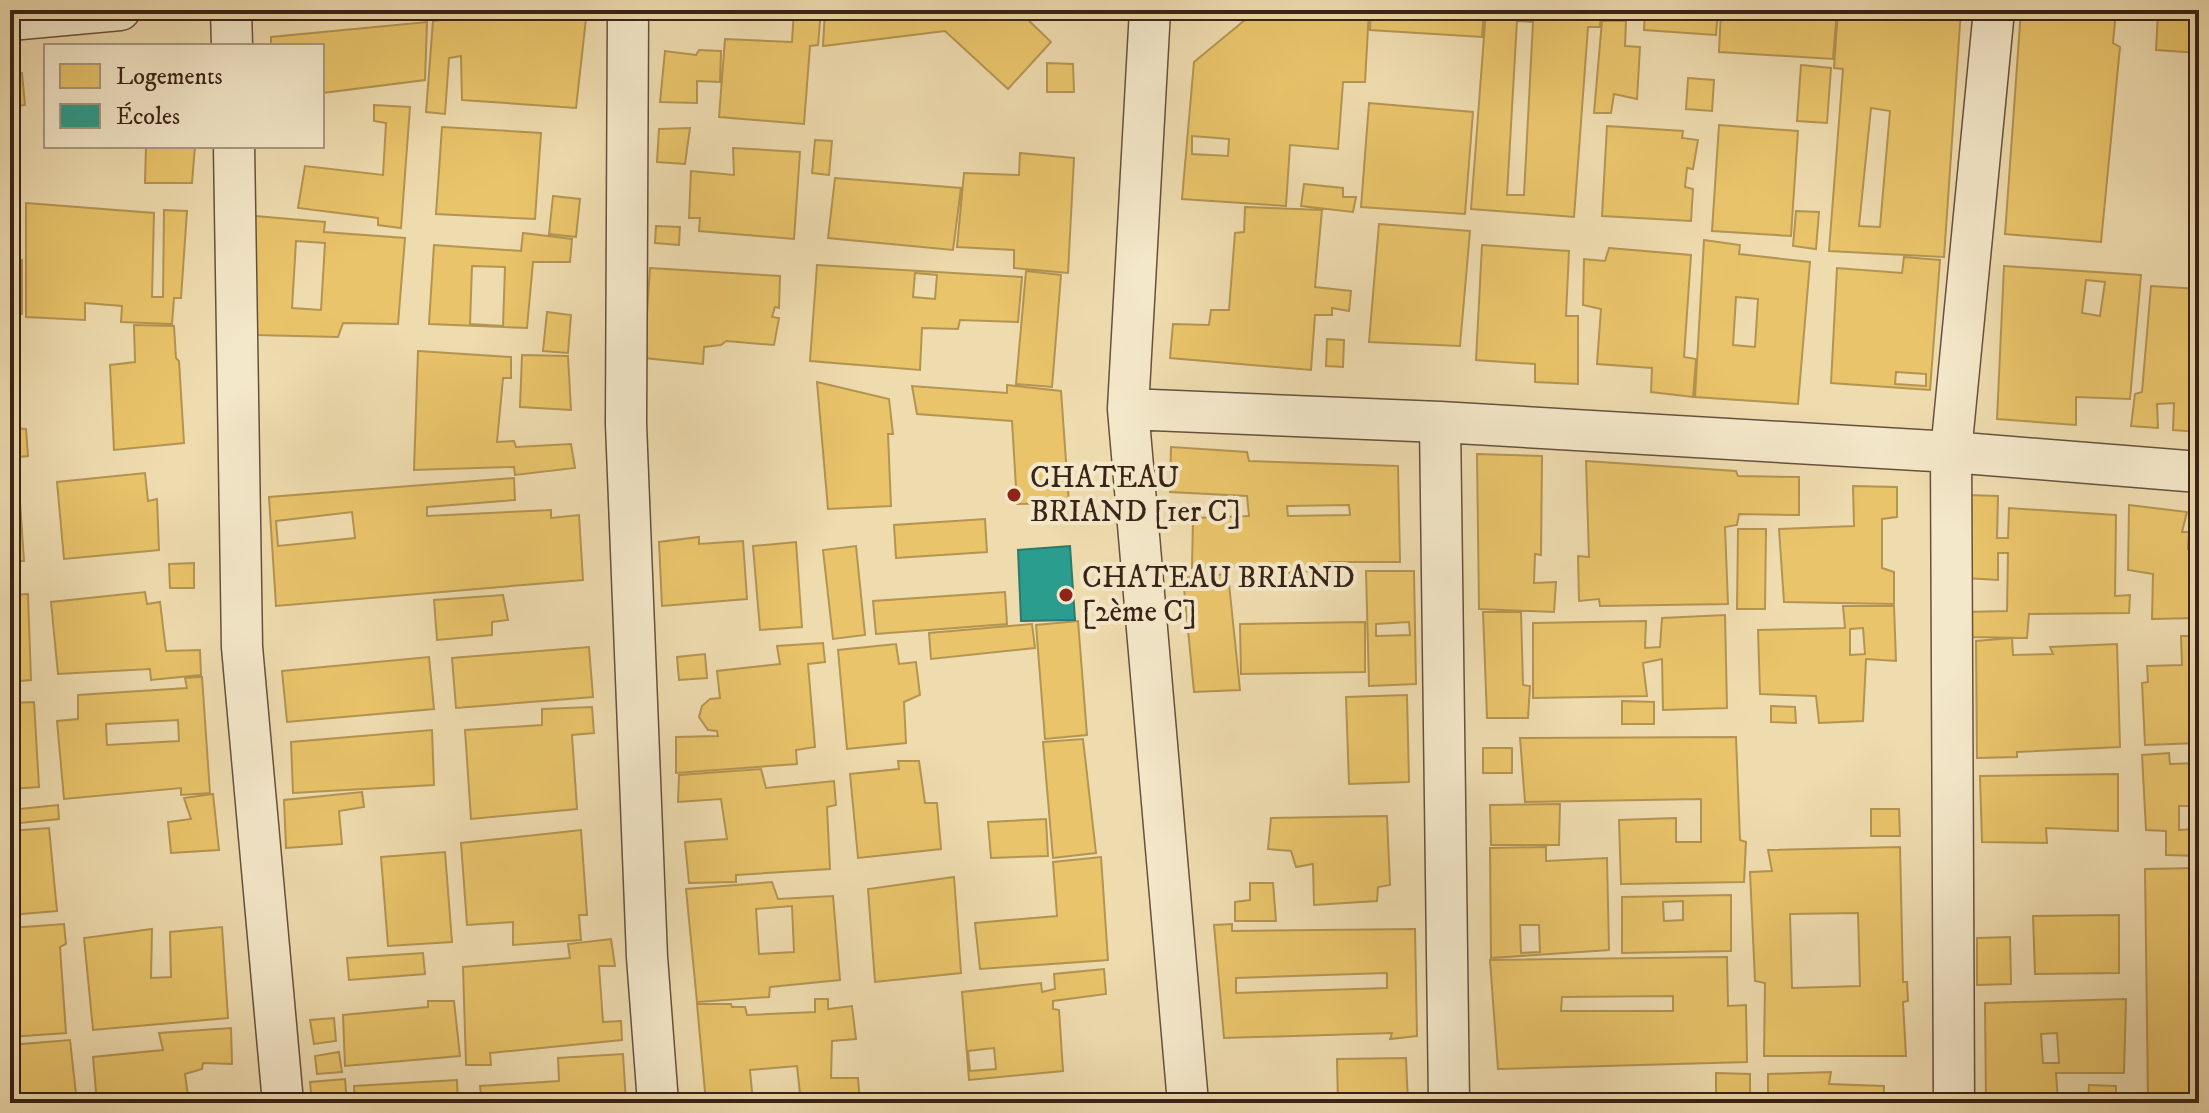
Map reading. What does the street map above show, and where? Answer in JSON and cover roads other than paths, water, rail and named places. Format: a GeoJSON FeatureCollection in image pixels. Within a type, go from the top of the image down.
{"type":"FeatureCollection","features":[{"type":"Feature","properties":{"kind":"street"},"geometry":{"type":"LineString","coordinates":[[10,20],[120,10]]}},
{"type":"Feature","properties":{"kind":"street"},"geometry":{"type":"LineString","coordinates":[[231,10],[232,44]]}},
{"type":"Feature","properties":{"kind":"street"},"geometry":{"type":"LineString","coordinates":[[628,10],[626,424],[647,957],[658,1103]]}},
{"type":"Feature","properties":{"kind":"street"},"geometry":{"type":"LineString","coordinates":[[1150,10],[1128,409],[1188,1103]]}},
{"type":"Feature","properties":{"kind":"street"},"geometry":{"type":"LineString","coordinates":[[1954,1103],[1951,452],[1994,10]]}},
{"type":"Feature","properties":{"kind":"street"},"geometry":{"type":"LineString","coordinates":[[234,148],[242,647],[283,1103]]}},
{"type":"Feature","properties":{"kind":"street"},"geometry":{"type":"LineString","coordinates":[[1128,409],[1440,422],[1951,452],[2199,472]]}},
{"type":"Feature","properties":{"kind":"street"},"geometry":{"type":"LineString","coordinates":[[1440,422],[1449,1103]]}},
{"type":"Feature","properties":{"kind":"place","name":"CHATEAU BRIAND [1er C]"},"geometry":{"type":"Point","coordinates":[1014,495]}},
{"type":"Feature","properties":{"kind":"place","name":"CHATEAU BRIAND [2ème C]"},"geometry":{"type":"Point","coordinates":[1066,595]}}]}
